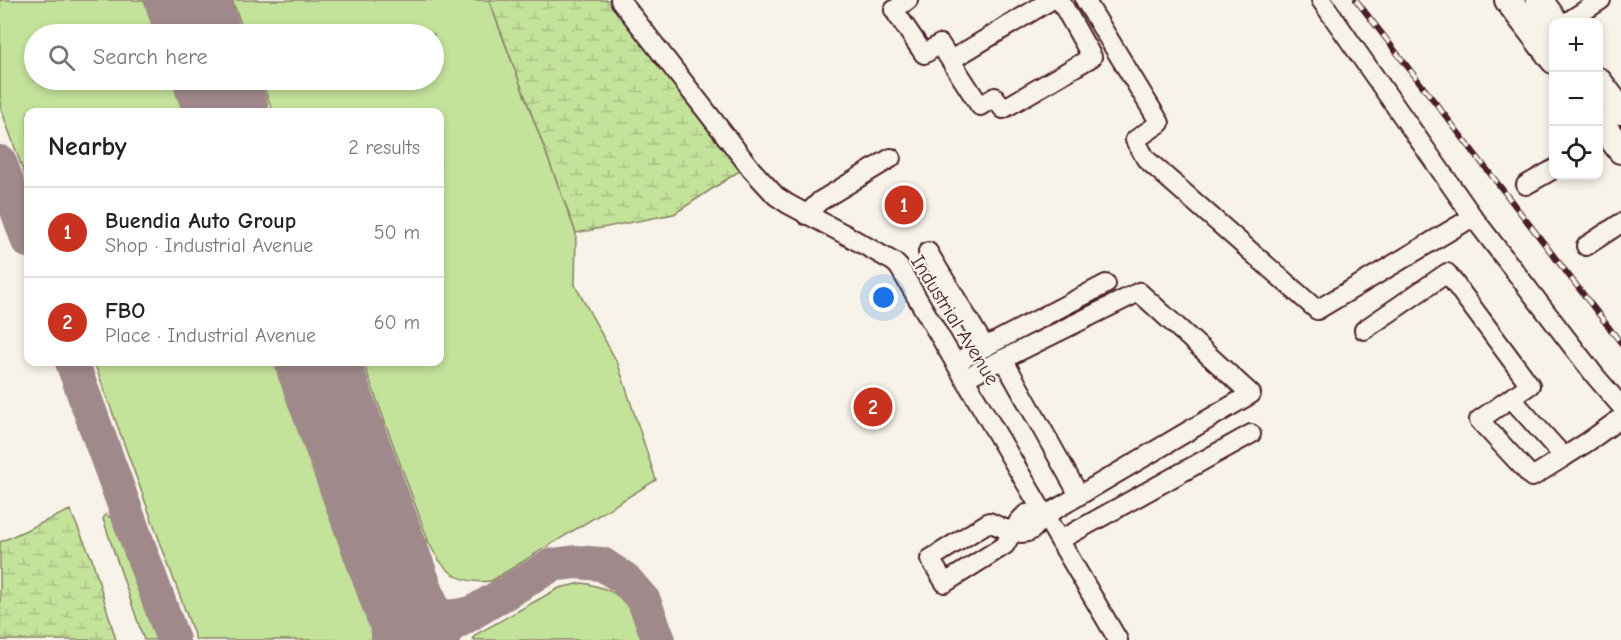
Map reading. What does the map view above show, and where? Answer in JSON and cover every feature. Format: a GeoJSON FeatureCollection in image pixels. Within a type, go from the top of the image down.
{"type":"FeatureCollection","features":[{"type":"Feature","properties":{"kind":"highway"},"geometry":{"type":"LineString","coordinates":[[1508,0],[1549,53]]}},
{"type":"Feature","properties":{"kind":"highway"},"geometry":{"type":"LineString","coordinates":[[1539,0],[1552,18]]}},
{"type":"Feature","properties":{"kind":"highway"},"geometry":{"type":"LineString","coordinates":[[1603,78],[1621,90]]}},
{"type":"Feature","properties":{"kind":"highway"},"geometry":{"type":"LineString","coordinates":[[1603,86],[1621,111]]}},
{"type":"Feature","properties":{"kind":"street","name":"Industrial Avenue"},"geometry":{"type":"LineString","coordinates":[[620,0],[752,170],[776,196],[806,215],[894,262],[899,267],[1118,640]]}},
{"type":"Feature","properties":{"kind":"street"},"geometry":{"type":"LineString","coordinates":[[908,0],[894,10],[924,54],[940,44],[980,106],[995,97],[1003,109],[1092,57],[1060,0]]}},
{"type":"Feature","properties":{"kind":"street"},"geometry":{"type":"LineString","coordinates":[[951,60],[1051,0]]}},
{"type":"Feature","properties":{"kind":"street"},"geometry":{"type":"LineString","coordinates":[[1085,0],[1160,123],[1134,140],[1146,159],[1317,310],[1473,217]]}},
{"type":"Feature","properties":{"kind":"street"},"geometry":{"type":"LineString","coordinates":[[1321,0],[1473,217],[1621,406]]}},
{"type":"Feature","properties":{"kind":"street"},"geometry":{"type":"LineString","coordinates":[[1573,18],[1601,0]]}},
{"type":"Feature","properties":{"kind":"street"},"geometry":{"type":"LineString","coordinates":[[806,215],[820,201],[891,158]]}},
{"type":"Feature","properties":{"kind":"street"},"geometry":{"type":"LineString","coordinates":[[1526,185],[1549,171]]}},
{"type":"Feature","properties":{"kind":"street"},"geometry":{"type":"LineString","coordinates":[[1586,246],[1621,223]]}},
{"type":"Feature","properties":{"kind":"street"},"geometry":{"type":"LineString","coordinates":[[928,252],[985,347]]}},
{"type":"Feature","properties":{"kind":"street"},"geometry":{"type":"LineString","coordinates":[[1364,330],[1447,273],[1530,385],[1479,420],[1532,477],[1564,458],[1621,418]]}},
{"type":"Feature","properties":{"kind":"street"},"geometry":{"type":"LineString","coordinates":[[960,370],[985,347],[1106,284]]}},
{"type":"Feature","properties":{"kind":"street"},"geometry":{"type":"LineString","coordinates":[[960,370],[1003,359],[1139,292],[1251,394],[1079,495],[1044,513],[1035,528],[1027,532],[1014,532]]}},
{"type":"Feature","properties":{"kind":"street"},"geometry":{"type":"LineString","coordinates":[[1003,359],[1079,495]]}},
{"type":"Feature","properties":{"kind":"street"},"geometry":{"type":"LineString","coordinates":[[1511,398],[1564,458]]}},
{"type":"Feature","properties":{"kind":"street"},"geometry":{"type":"LineString","coordinates":[[1060,540],[1251,434]]}},
{"type":"Feature","properties":{"kind":"green space"},"geometry":{"type":"Polygon","coordinates":[[[0,0],[144,0],[153,24],[24,24],[24,90],[177,90],[184,108],[24,108],[24,173],[0,106],[0,0]]]}},
{"type":"Feature","properties":{"kind":"green space"},"geometry":{"type":"Polygon","coordinates":[[[232,0],[489,0],[576,233],[575,285],[618,364],[656,480],[491,581],[469,581],[446,568],[429,543],[364,366],[444,366],[444,108],[272,108],[265,90],[444,90],[444,24],[241,24],[232,0]]]}},
{"type":"Feature","properties":{"kind":"green space"},"geometry":{"type":"Polygon","coordinates":[[[489,0],[611,0],[744,168],[674,214],[576,233],[489,0]]]}},
{"type":"Feature","properties":{"kind":"green space"},"geometry":{"type":"Polygon","coordinates":[[[95,366],[276,366],[372,629],[372,640],[196,640],[95,366]]]}},
{"type":"Feature","properties":{"kind":"green space"},"geometry":{"type":"Polygon","coordinates":[[[70,510],[92,559],[116,640],[0,640],[0,542],[70,510]]]}},
{"type":"Feature","properties":{"kind":"green space"},"geometry":{"type":"Polygon","coordinates":[[[106,514],[116,523],[158,640],[144,640],[103,519],[106,514]]]}},
{"type":"Feature","properties":{"kind":"green space"},"geometry":{"type":"Polygon","coordinates":[[[582,583],[607,590],[623,600],[633,616],[642,640],[473,640],[475,635],[559,588],[582,583]]]}},
{"type":"Feature","properties":{"kind":"taxiway"},"geometry":{"type":"LineString","coordinates":[[0,162],[24,230]]}},
{"type":"Feature","properties":{"kind":"taxiway"},"geometry":{"type":"LineString","coordinates":[[73,366],[173,640]]}},
{"type":"Feature","properties":{"kind":"taxiway"},"geometry":{"type":"LineString","coordinates":[[427,640],[552,565],[576,562],[602,564],[625,579],[644,601],[659,640]]}},
{"type":"Feature","properties":{"kind":"taxiway"},"geometry":{"type":"LineString","coordinates":[[400,591],[416,606],[432,614],[450,616],[471,613]]}},
{"type":"Feature","properties":{"kind":"taxiway"},"geometry":{"type":"LineString","coordinates":[[400,640],[404,602]]}},
{"type":"Feature","properties":{"kind":"runway"},"geometry":{"type":"LineString","coordinates":[[187,0],[195,24]]}},
{"type":"Feature","properties":{"kind":"runway"},"geometry":{"type":"LineString","coordinates":[[219,90],[226,108]]}},
{"type":"Feature","properties":{"kind":"runway"},"geometry":{"type":"LineString","coordinates":[[318,366],[418,640]]}},
{"type":"Feature","properties":{"kind":"railway"},"geometry":{"type":"LineString","coordinates":[[1356,0],[1621,343]]}},
{"type":"Feature","properties":{"kind":"place","name":"Buendia Auto Group"},"geometry":{"type":"Point","coordinates":[904,205]}},
{"type":"Feature","properties":{"kind":"place","name":"FBO"},"geometry":{"type":"Point","coordinates":[873,407]}}]}
